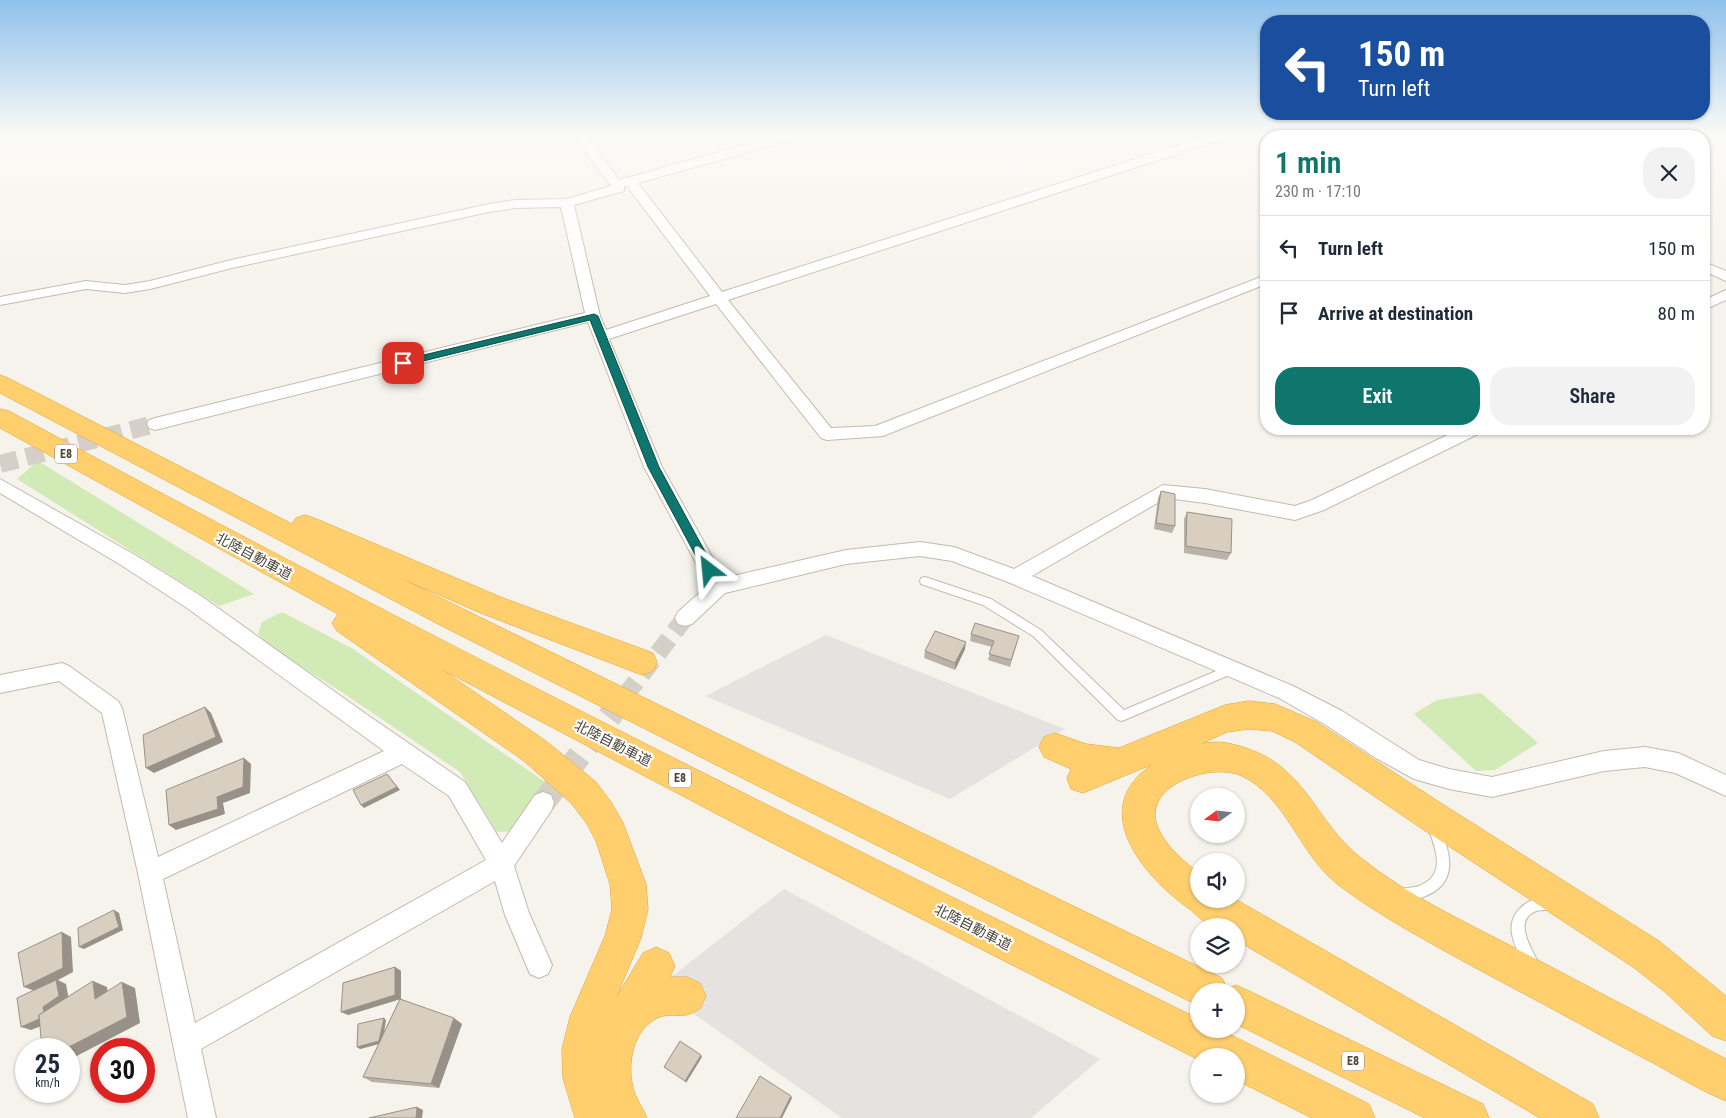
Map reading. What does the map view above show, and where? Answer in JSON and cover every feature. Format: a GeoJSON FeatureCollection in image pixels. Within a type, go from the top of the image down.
{"type":"FeatureCollection","features":[{"type":"Feature","properties":{"kind":"highway","name":"E8"},"geometry":{"type":"LineString","coordinates":[[0,383],[510,648],[1194,983]]}},
{"type":"Feature","properties":{"kind":"highway","name":"北陸自動車道"},"geometry":{"type":"LineString","coordinates":[[0,417],[321,592],[810,845],[1216,1048]]}},
{"type":"Feature","properties":{"kind":"highway"},"geometry":{"type":"LineString","coordinates":[[126,450],[559,633],[642,662]]}},
{"type":"Feature","properties":{"kind":"highway"},"geometry":{"type":"LineString","coordinates":[[133,491],[186,528],[373,639],[535,750],[584,793],[599,813],[620,856],[628,884],[630,909],[623,938],[589,1017],[582,1049],[584,1078],[595,1118]]}},
{"type":"Feature","properties":{"kind":"highway"},"geometry":{"type":"LineString","coordinates":[[1083,778],[1225,719],[1249,715],[1275,718],[1306,732],[1427,814],[1646,954],[1678,979],[1726,1022]]}},
{"type":"Feature","properties":{"kind":"highway"},"geometry":{"type":"LineString","coordinates":[[1055,747],[1086,761],[1102,763],[1124,761]]}},
{"type":"Feature","properties":{"kind":"highway"},"geometry":{"type":"LineString","coordinates":[[1190,888],[1166,868],[1149,847],[1140,824],[1138,804],[1144,790],[1158,777],[1183,764],[1206,756],[1228,757],[1252,765],[1274,779],[1290,796],[1323,844],[1345,869],[1378,892],[1441,929],[1726,1081]]}},
{"type":"Feature","properties":{"kind":"highway"},"geometry":{"type":"LineString","coordinates":[[1217,908],[1578,1118]]}},
{"type":"Feature","properties":{"kind":"highway"},"geometry":{"type":"LineString","coordinates":[[627,1118],[616,1102],[612,1074],[613,1047],[622,1025],[656,966]]}},
{"type":"Feature","properties":{"kind":"highway"},"geometry":{"type":"LineString","coordinates":[[622,1025],[638,1008],[656,998],[674,994],[687,996]]}},
{"type":"Feature","properties":{"kind":"highway","name":"E8"},"geometry":{"type":"LineString","coordinates":[[1245,1008],[1469,1118]]}},
{"type":"Feature","properties":{"kind":"highway"},"geometry":{"type":"LineString","coordinates":[[1245,1063],[1355,1118]]}},
{"type":"Feature","properties":{"kind":"street"},"geometry":{"type":"LineString","coordinates":[[0,301],[86,285],[124,289],[150,285],[231,264],[489,208],[515,204],[567,204],[618,188]]}},
{"type":"Feature","properties":{"kind":"street"},"geometry":{"type":"LineString","coordinates":[[628,188],[719,298],[827,434],[877,432],[1260,281]]}},
{"type":"Feature","properties":{"kind":"street"},"geometry":{"type":"LineString","coordinates":[[602,336],[1058,188]]}},
{"type":"Feature","properties":{"kind":"street"},"geometry":{"type":"LineString","coordinates":[[567,204],[594,316],[639,435],[654,467],[719,586]]}},
{"type":"Feature","properties":{"kind":"street"},"geometry":{"type":"LineString","coordinates":[[1710,269],[1726,277]]}},
{"type":"Feature","properties":{"kind":"street"},"geometry":{"type":"LineString","coordinates":[[1710,303],[1726,294]]}},
{"type":"Feature","properties":{"kind":"street"},"geometry":{"type":"LineString","coordinates":[[156,424],[594,316]]}},
{"type":"Feature","properties":{"kind":"street"},"geometry":{"type":"LineString","coordinates":[[1015,576],[1163,491],[1205,496],[1294,513],[1318,505],[1462,435]]}},
{"type":"Feature","properties":{"kind":"street"},"geometry":{"type":"LineString","coordinates":[[0,485],[128,560],[194,602],[457,789],[502,864],[517,915],[539,965]]}},
{"type":"Feature","properties":{"kind":"street"},"geometry":{"type":"LineString","coordinates":[[685,618],[719,586],[846,557],[920,549],[954,554],[1015,576],[1286,692],[1334,718],[1414,768],[1448,780],[1492,787],[1604,761],[1645,757],[1678,763],[1726,786]]}},
{"type":"Feature","properties":{"kind":"street"},"geometry":{"type":"LineString","coordinates":[[0,684],[62,672],[111,708],[150,872],[202,1118]]}},
{"type":"Feature","properties":{"kind":"street"},"geometry":{"type":"LineString","coordinates":[[150,872],[404,752]]}},
{"type":"Feature","properties":{"kind":"street"},"geometry":{"type":"LineString","coordinates":[[186,1043],[502,864],[543,803]]}},
{"type":"Feature","properties":{"kind":"lane"},"geometry":{"type":"LineString","coordinates":[[925,581],[987,602],[1037,634],[1122,716],[1232,669]]}},
{"type":"Feature","properties":{"kind":"lane"},"geometry":{"type":"LineString","coordinates":[[1378,892],[1404,895],[1421,892],[1434,886],[1442,877],[1445,865],[1443,850],[1427,814]]}},
{"type":"Feature","properties":{"kind":"lane"},"geometry":{"type":"LineString","coordinates":[[1558,992],[1533,966],[1520,943],[1517,928],[1522,914],[1532,906],[1546,903],[1579,910]]}},
{"type":"Feature","properties":{"kind":"green space"},"geometry":{"type":"Polygon","coordinates":[[[38,461],[254,594],[219,606],[17,479],[38,461]]]}},
{"type":"Feature","properties":{"kind":"green space"},"geometry":{"type":"Polygon","coordinates":[[[282,612],[353,649],[548,784],[512,831],[497,832],[460,772],[343,693],[267,645],[258,634],[262,622],[282,612]]]}},
{"type":"Feature","properties":{"kind":"green space"},"geometry":{"type":"Polygon","coordinates":[[[1481,693],[1538,743],[1495,770],[1476,771],[1414,714],[1437,700],[1481,693]]]}},
{"type":"Feature","properties":{"kind":"shaded area"},"geometry":{"type":"Polygon","coordinates":[[[826,635],[1065,729],[950,799],[705,696],[826,635]]]}},
{"type":"Feature","properties":{"kind":"shaded area"},"geometry":{"type":"Polygon","coordinates":[[[784,889],[1100,1059],[1031,1118],[842,1118],[657,988],[784,889]]]}},
{"type":"Feature","properties":{"kind":"building"},"geometry":{"type":"Polygon","coordinates":[[[1161,491],[1175,494],[1175,526],[1156,523],[1161,491]]]}},
{"type":"Feature","properties":{"kind":"building"},"geometry":{"type":"Polygon","coordinates":[[[1187,512],[1232,519],[1231,553],[1186,546],[1187,512]]]}},
{"type":"Feature","properties":{"kind":"building"},"geometry":{"type":"Polygon","coordinates":[[[975,623],[1019,636],[1011,660],[989,654],[994,641],[971,634],[975,623]]]}},
{"type":"Feature","properties":{"kind":"building"},"geometry":{"type":"Polygon","coordinates":[[[935,631],[966,642],[955,663],[925,651],[935,631]]]}},
{"type":"Feature","properties":{"kind":"building"},"geometry":{"type":"Polygon","coordinates":[[[205,707],[216,737],[146,768],[143,735],[205,707]]]}},
{"type":"Feature","properties":{"kind":"building"},"geometry":{"type":"Polygon","coordinates":[[[244,758],[243,787],[217,797],[218,809],[169,825],[166,790],[244,758]]]}},
{"type":"Feature","properties":{"kind":"building"},"geometry":{"type":"Polygon","coordinates":[[[387,774],[397,787],[361,805],[353,790],[387,774]]]}},
{"type":"Feature","properties":{"kind":"building"},"geometry":{"type":"Polygon","coordinates":[[[114,910],[119,927],[79,947],[78,928],[114,910]]]}},
{"type":"Feature","properties":{"kind":"building"},"geometry":{"type":"Polygon","coordinates":[[[62,932],[63,968],[24,987],[18,953],[62,932]]]}},
{"type":"Feature","properties":{"kind":"building"},"geometry":{"type":"Polygon","coordinates":[[[395,967],[395,995],[341,1012],[343,983],[395,967]]]}},
{"type":"Feature","properties":{"kind":"building"},"geometry":{"type":"Polygon","coordinates":[[[56,980],[59,996],[43,1007],[44,1012],[39,1015],[39,1019],[21,1027],[17,998],[56,980]]]}},
{"type":"Feature","properties":{"kind":"building"},"geometry":{"type":"Polygon","coordinates":[[[93,981],[95,999],[122,982],[127,1017],[80,1041],[80,1038],[41,1038],[39,1015],[93,981]]]}},
{"type":"Feature","properties":{"kind":"building"},"geometry":{"type":"Polygon","coordinates":[[[400,999],[454,1018],[431,1084],[363,1077],[400,999]]]}},
{"type":"Feature","properties":{"kind":"building"},"geometry":{"type":"Polygon","coordinates":[[[384,1018],[379,1041],[357,1047],[358,1024],[384,1018]]]}},
{"type":"Feature","properties":{"kind":"building"},"geometry":{"type":"Polygon","coordinates":[[[680,1041],[701,1055],[685,1081],[664,1067],[680,1041]]]}},
{"type":"Feature","properties":{"kind":"building"},"geometry":{"type":"Polygon","coordinates":[[[760,1076],[791,1096],[780,1118],[736,1118],[760,1076]]]}},
{"type":"Feature","properties":{"kind":"building"},"geometry":{"type":"Polygon","coordinates":[[[417,1107],[416,1118],[369,1118],[417,1107]]]}},
{"type":"Feature","properties":{"kind":"tunnel"},"geometry":{"type":"LineString","coordinates":[[0,464],[155,424]]}},
{"type":"Feature","properties":{"kind":"tunnel"},"geometry":{"type":"LineString","coordinates":[[625,696],[685,618]]}},
{"type":"Feature","properties":{"kind":"tunnel"},"geometry":{"type":"LineString","coordinates":[[543,803],[626,695]]}},
{"type":"Feature","properties":{"kind":"route"},"geometry":{"type":"LineString","coordinates":[[403,363],[594,316],[639,435],[709,570]]}}]}
